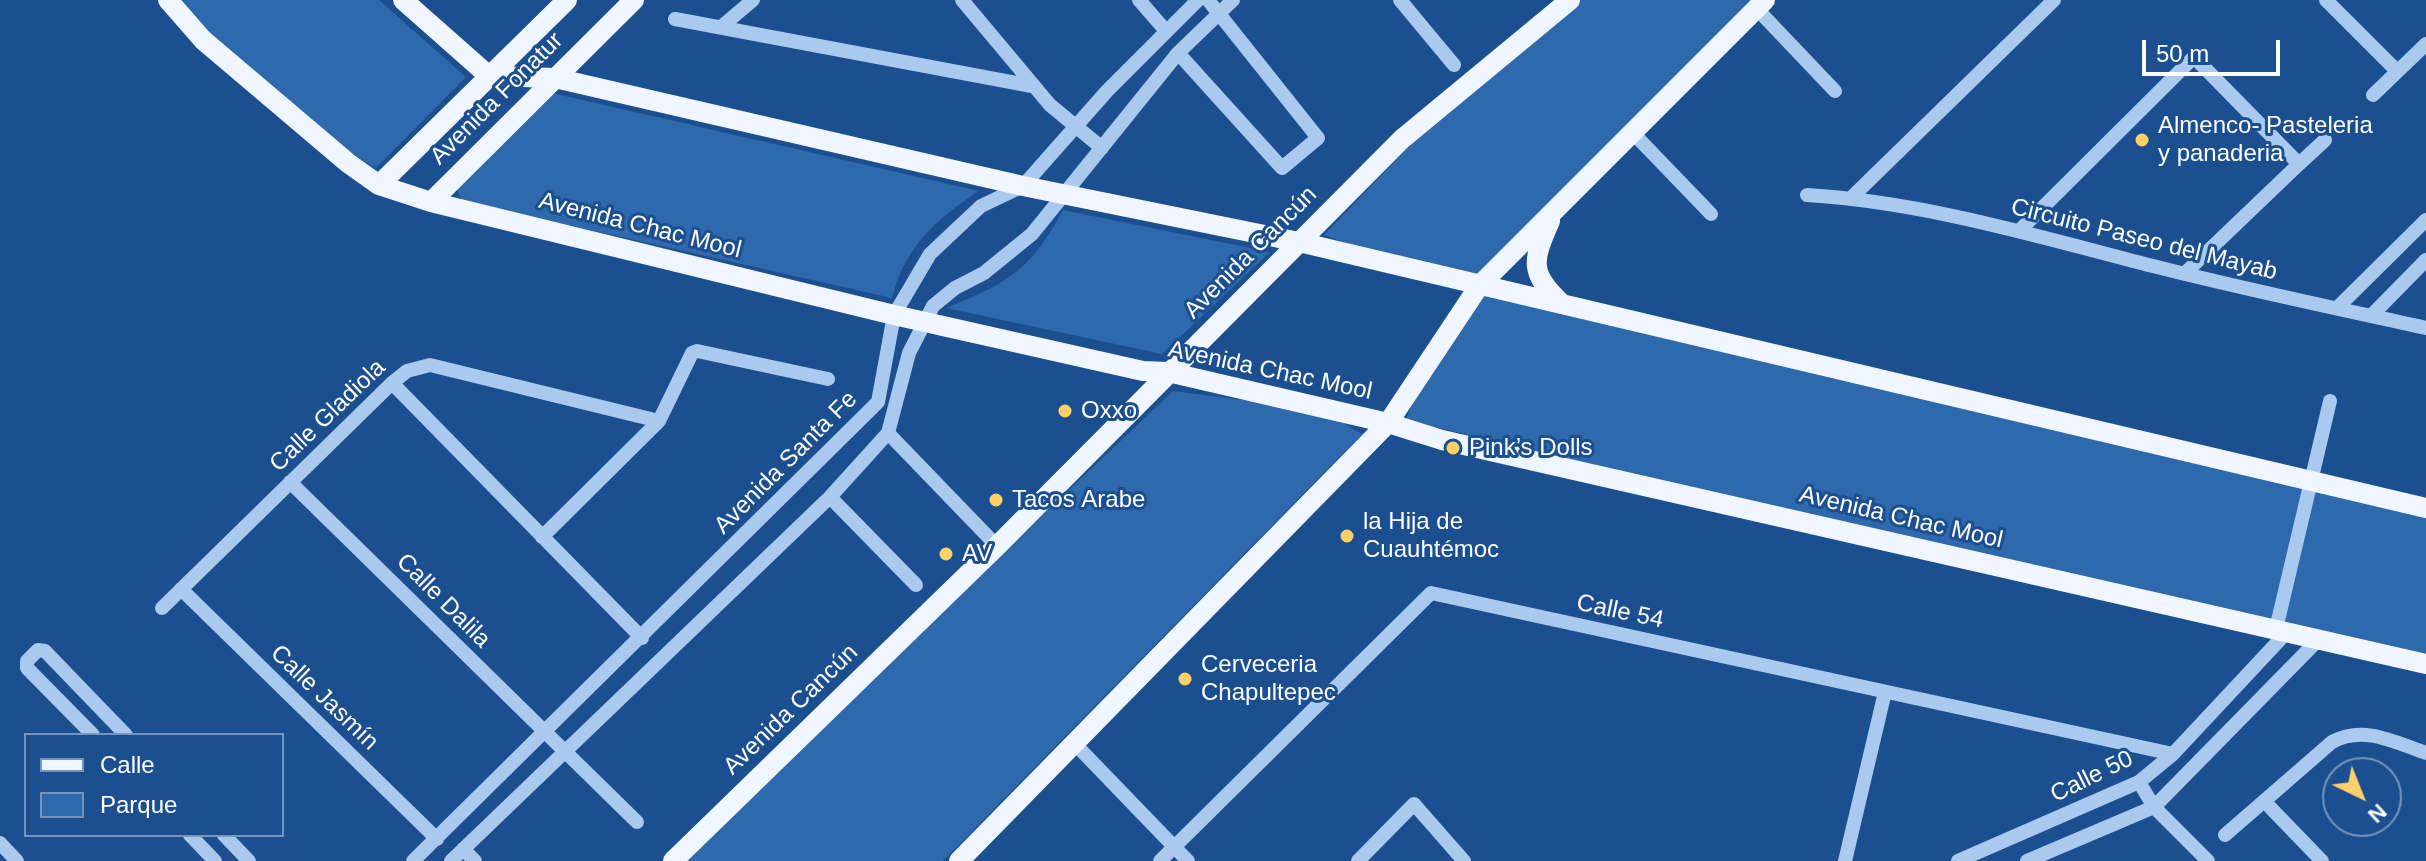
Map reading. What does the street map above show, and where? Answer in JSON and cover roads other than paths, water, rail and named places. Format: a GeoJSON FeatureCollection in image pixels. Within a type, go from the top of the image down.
{"type":"FeatureCollection","features":[{"type":"Feature","properties":{"kind":"main road","name":"Avenida Chac Mool"},"geometry":{"type":"LineString","coordinates":[[168,0],[203,40],[379,185],[431,202],[924,321],[1148,379]]}},
{"type":"Feature","properties":{"kind":"main road"},"geometry":{"type":"LineString","coordinates":[[403,0],[489,76],[555,78],[1023,186],[1299,242],[2426,508]]}},
{"type":"Feature","properties":{"kind":"main road","name":"Avenida Fonatur"},"geometry":{"type":"LineString","coordinates":[[379,185],[567,0]]}},
{"type":"Feature","properties":{"kind":"main road","name":"Avenida Fonatur"},"geometry":{"type":"LineString","coordinates":[[431,202],[634,0]]}},
{"type":"Feature","properties":{"kind":"main road","name":"Avenida Cancún"},"geometry":{"type":"LineString","coordinates":[[673,861],[997,546],[1148,379],[1168,372],[1402,139],[1570,0]]}},
{"type":"Feature","properties":{"kind":"main road"},"geometry":{"type":"LineString","coordinates":[[959,861],[1388,423],[1479,286],[1761,4]]}},
{"type":"Feature","properties":{"kind":"main road"},"geometry":{"type":"LineString","coordinates":[[1555,211],[1536,253],[1536,269],[1540,283],[1565,307]]}},
{"type":"Feature","properties":{"kind":"main road","name":"Avenida Chac Mool"},"geometry":{"type":"LineString","coordinates":[[1168,372],[1388,423],[1442,440],[2426,664]]}},
{"type":"Feature","properties":{"kind":"street"},"geometry":{"type":"LineString","coordinates":[[721,27],[753,0]]}},
{"type":"Feature","properties":{"kind":"street"},"geometry":{"type":"LineString","coordinates":[[962,0],[1032,86],[1075,128],[1102,148]]}},
{"type":"Feature","properties":{"kind":"street"},"geometry":{"type":"LineString","coordinates":[[1139,0],[1166,31]]}},
{"type":"Feature","properties":{"kind":"street","name":"Avenida Santa Fe"},"geometry":{"type":"LineString","coordinates":[[413,861],[878,402],[894,315],[930,254],[955,227],[981,206],[1023,186],[1198,0]]}},
{"type":"Feature","properties":{"kind":"street"},"geometry":{"type":"LineString","coordinates":[[1178,53],[1282,168],[1318,138],[1208,0]]}},
{"type":"Feature","properties":{"kind":"street","name":"Avenida Santa Fe"},"geometry":{"type":"LineString","coordinates":[[451,861],[830,497],[888,433],[909,353],[933,306],[955,288],[1009,255],[1065,195],[1178,53],[1233,0]]}},
{"type":"Feature","properties":{"kind":"street"},"geometry":{"type":"LineString","coordinates":[[1400,0],[1454,65]]}},
{"type":"Feature","properties":{"kind":"street"},"geometry":{"type":"LineString","coordinates":[[1852,197],[2054,0]]}},
{"type":"Feature","properties":{"kind":"street"},"geometry":{"type":"LineString","coordinates":[[2326,0],[2397,71]]}},
{"type":"Feature","properties":{"kind":"street"},"geometry":{"type":"LineString","coordinates":[[1761,4],[1835,91]]}},
{"type":"Feature","properties":{"kind":"street"},"geometry":{"type":"LineString","coordinates":[[675,19],[1032,86]]}},
{"type":"Feature","properties":{"kind":"street"},"geometry":{"type":"LineString","coordinates":[[2373,95],[2426,44]]}},
{"type":"Feature","properties":{"kind":"street"},"geometry":{"type":"LineString","coordinates":[[2019,231],[2194,57],[2299,164]]}},
{"type":"Feature","properties":{"kind":"street"},"geometry":{"type":"LineString","coordinates":[[1632,132],[1711,214]]}},
{"type":"Feature","properties":{"kind":"street"},"geometry":{"type":"LineString","coordinates":[[2184,274],[2325,140]]}},
{"type":"Feature","properties":{"kind":"street","name":"Circuito Paseo del Mayab"},"geometry":{"type":"LineString","coordinates":[[1807,195],[1852,197],[2019,231],[2184,274],[2426,328]]}},
{"type":"Feature","properties":{"kind":"street"},"geometry":{"type":"LineString","coordinates":[[2337,308],[2426,220]]}},
{"type":"Feature","properties":{"kind":"street"},"geometry":{"type":"LineString","coordinates":[[2371,316],[2426,260]]}},
{"type":"Feature","properties":{"kind":"street"},"geometry":{"type":"LineString","coordinates":[[542,537],[659,421],[688,358],[697,351],[828,379]]}},
{"type":"Feature","properties":{"kind":"street","name":"Calle Gladiola"},"geometry":{"type":"LineString","coordinates":[[162,608],[407,371],[430,365],[659,421]]}},
{"type":"Feature","properties":{"kind":"street"},"geometry":{"type":"LineString","coordinates":[[392,383],[642,638]]}},
{"type":"Feature","properties":{"kind":"street"},"geometry":{"type":"LineString","coordinates":[[2282,630],[2330,401]]}},
{"type":"Feature","properties":{"kind":"street"},"geometry":{"type":"LineString","coordinates":[[888,433],[997,546]]}},
{"type":"Feature","properties":{"kind":"street","name":"Calle Dalila"},"geometry":{"type":"LineString","coordinates":[[290,482],[637,822]]}},
{"type":"Feature","properties":{"kind":"street"},"geometry":{"type":"LineString","coordinates":[[830,497],[916,585]]}},
{"type":"Feature","properties":{"kind":"street","name":"Calle Jasmín"},"geometry":{"type":"LineString","coordinates":[[181,589],[437,839]]}},
{"type":"Feature","properties":{"kind":"street","name":"Calle 54"},"geometry":{"type":"LineString","coordinates":[[1160,861],[1431,593],[2173,754]]}},
{"type":"Feature","properties":{"kind":"street","name":"Calle 50"},"geometry":{"type":"LineString","coordinates":[[1958,861],[2139,782],[2173,754],[2282,630]]}},
{"type":"Feature","properties":{"kind":"street","name":"Calle 50"},"geometry":{"type":"LineString","coordinates":[[2027,861],[2154,807],[2320,638]]}},
{"type":"Feature","properties":{"kind":"street"},"geometry":{"type":"LineString","coordinates":[[91,733],[27,668],[32,655],[45,651],[124,733]]}},
{"type":"Feature","properties":{"kind":"street"},"geometry":{"type":"LineString","coordinates":[[1845,861],[1885,692]]}},
{"type":"Feature","properties":{"kind":"street"},"geometry":{"type":"LineString","coordinates":[[2225,835],[2332,742],[2346,734],[2365,733],[2426,753]]}},
{"type":"Feature","properties":{"kind":"street"},"geometry":{"type":"LineString","coordinates":[[1075,744],[1188,861]]}},
{"type":"Feature","properties":{"kind":"street"},"geometry":{"type":"LineString","coordinates":[[2139,782],[2154,807],[2201,859]]}},
{"type":"Feature","properties":{"kind":"street"},"geometry":{"type":"LineString","coordinates":[[2264,801],[2322,861]]}},
{"type":"Feature","properties":{"kind":"street"},"geometry":{"type":"LineString","coordinates":[[1358,861],[1414,804],[1464,861]]}},
{"type":"Feature","properties":{"kind":"street"},"geometry":{"type":"LineString","coordinates":[[192,837],[215,861]]}},
{"type":"Feature","properties":{"kind":"street"},"geometry":{"type":"LineString","coordinates":[[226,837],[249,861]]}},
{"type":"Feature","properties":{"kind":"street"},"geometry":{"type":"LineString","coordinates":[[0,843],[17,861]]}},
{"type":"Feature","properties":{"kind":"street"},"geometry":{"type":"LineString","coordinates":[[463,849],[475,861]]}},
{"type":"Feature","properties":{"kind":"place","name":"Almenco- Pasteleria y panaderia"},"geometry":{"type":"Point","coordinates":[2142,140]}},
{"type":"Feature","properties":{"kind":"place","name":"Oxxo"},"geometry":{"type":"Point","coordinates":[1065,411]}},
{"type":"Feature","properties":{"kind":"place","name":"Pink’s Dolls"},"geometry":{"type":"Point","coordinates":[1453,448]}},
{"type":"Feature","properties":{"kind":"place","name":"Tacos Arabe"},"geometry":{"type":"Point","coordinates":[996,500]}},
{"type":"Feature","properties":{"kind":"place","name":"la Hija de Cuauhtémoc"},"geometry":{"type":"Point","coordinates":[1347,536]}},
{"type":"Feature","properties":{"kind":"place","name":"AV"},"geometry":{"type":"Point","coordinates":[946,554]}},
{"type":"Feature","properties":{"kind":"place","name":"Cerveceria Chapultepec"},"geometry":{"type":"Point","coordinates":[1185,679]}}]}
